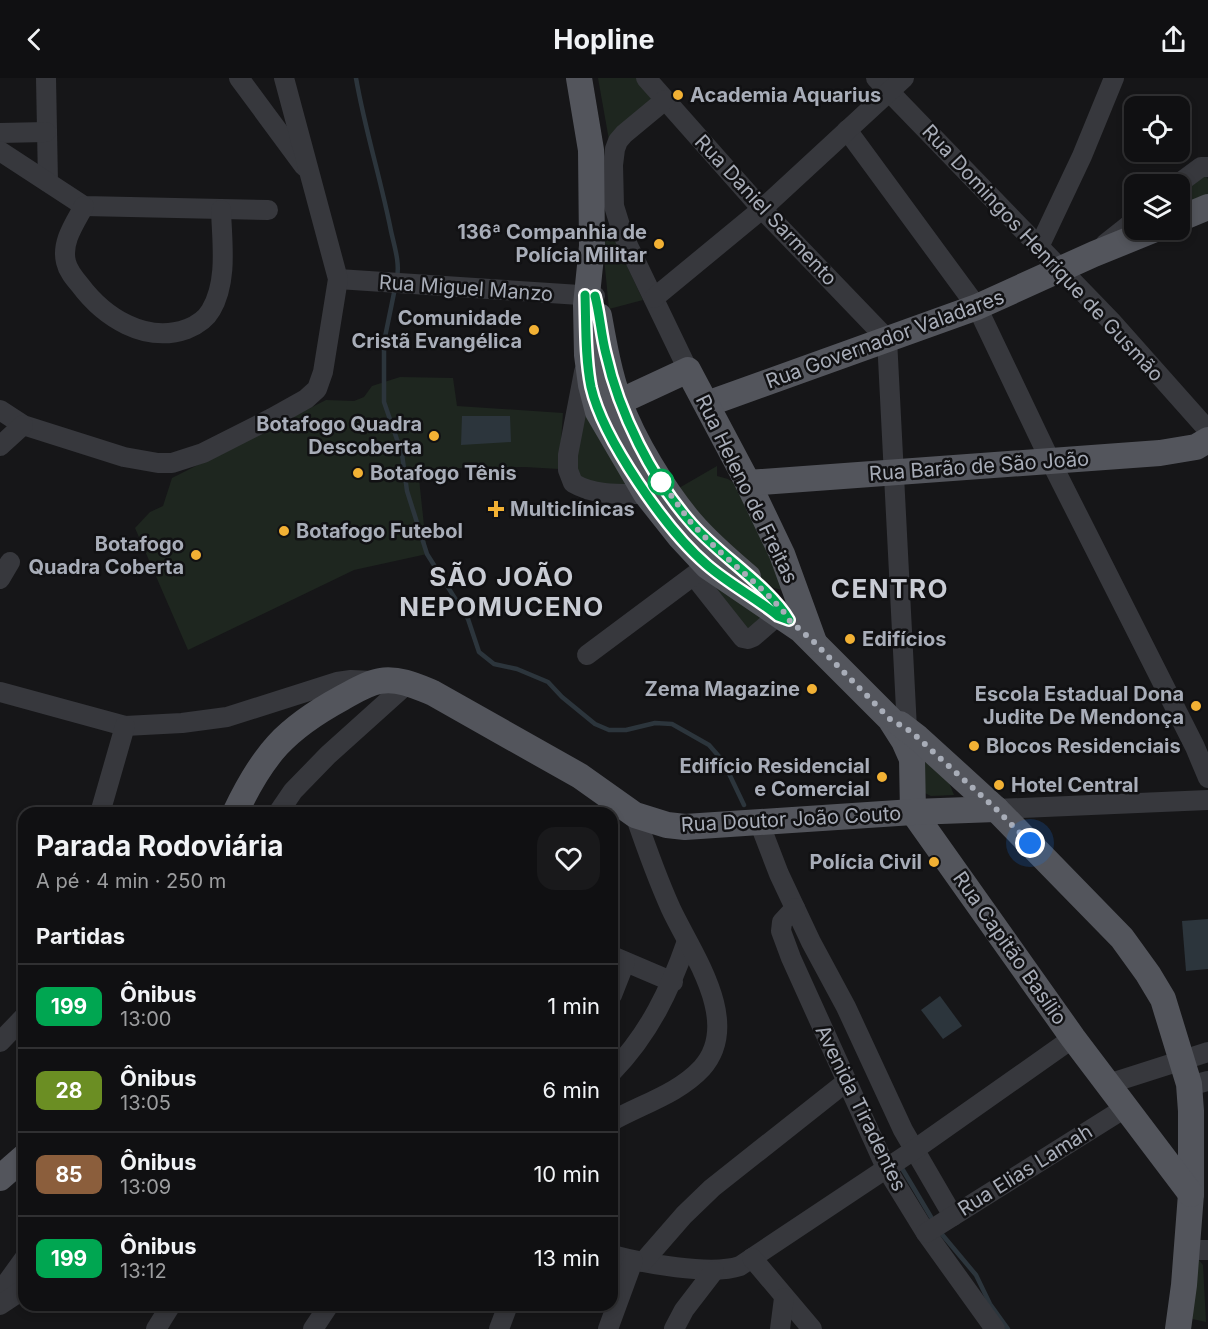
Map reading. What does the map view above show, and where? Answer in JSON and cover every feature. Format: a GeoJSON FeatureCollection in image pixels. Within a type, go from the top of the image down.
{"type":"FeatureCollection","features":[{"type":"Feature","properties":{"kind":"main road"},"geometry":{"type":"LineString","coordinates":[[579,78],[591,150],[592,234],[587,355],[591,385],[640,444],[673,500],[692,524],[708,565]]}},
{"type":"Feature","properties":{"kind":"main road","name":"Rua Governador Valadares"},"geometry":{"type":"LineString","coordinates":[[707,405],[977,307],[1128,240]]}},
{"type":"Feature","properties":{"kind":"main road"},"geometry":{"type":"LineString","coordinates":[[590,291],[606,354],[609,407],[646,494],[680,537],[708,565],[784,616],[899,724],[996,809],[1122,938],[1163,999],[1182,1060],[1198,1083],[1191,1111],[1191,1194],[1197,1250],[1178,1329]]}},
{"type":"Feature","properties":{"kind":"main road"},"geometry":{"type":"LineString","coordinates":[[609,407],[688,370]]}},
{"type":"Feature","properties":{"kind":"main road","name":"Rua Heleno de Freitas"},"geometry":{"type":"LineString","coordinates":[[688,370],[748,483],[782,555],[814,642]]}},
{"type":"Feature","properties":{"kind":"main road","name":"Rua Barão de São João"},"geometry":{"type":"LineString","coordinates":[[748,483],[1182,451],[1208,440]]}},
{"type":"Feature","properties":{"kind":"main road"},"geometry":{"type":"LineString","coordinates":[[238,807],[250,780],[274,747],[295,728],[324,708],[379,681]]}},
{"type":"Feature","properties":{"kind":"main road","name":"Rua Doutor João Couto"},"geometry":{"type":"LineString","coordinates":[[379,681],[408,683],[433,693],[580,776],[635,815],[667,825],[685,827],[913,812],[996,809]]}},
{"type":"Feature","properties":{"kind":"main road"},"geometry":{"type":"LineString","coordinates":[[899,724],[912,759],[913,812]]}},
{"type":"Feature","properties":{"kind":"main road","name":"Rua Capitão Basílio"},"geometry":{"type":"LineString","coordinates":[[913,812],[1073,1038],[1191,1194]]}},
{"type":"Feature","properties":{"kind":"main road"},"geometry":{"type":"LineString","coordinates":[[0,1178],[18,1162]]}},
{"type":"Feature","properties":{"kind":"street"},"geometry":{"type":"LineString","coordinates":[[46,78],[48,182]]}},
{"type":"Feature","properties":{"kind":"street"},"geometry":{"type":"LineString","coordinates":[[239,78],[311,175]]}},
{"type":"Feature","properties":{"kind":"street"},"geometry":{"type":"LineString","coordinates":[[0,410],[23,425],[124,457],[172,464],[203,453],[306,399],[317,389],[323,372],[338,279],[284,78]]}},
{"type":"Feature","properties":{"kind":"street","name":"Rua Daniel Sarmento"},"geometry":{"type":"LineString","coordinates":[[646,78],[762,209],[887,339]]}},
{"type":"Feature","properties":{"kind":"street"},"geometry":{"type":"LineString","coordinates":[[1039,247],[1082,156],[1114,78]]}},
{"type":"Feature","properties":{"kind":"street"},"geometry":{"type":"LineString","coordinates":[[654,298],[762,209],[847,130],[890,82]]}},
{"type":"Feature","properties":{"kind":"street","name":"Rua Domingos Henrique de Gusmão"},"geometry":{"type":"LineString","coordinates":[[890,82],[1208,430]]}},
{"type":"Feature","properties":{"kind":"street"},"geometry":{"type":"LineString","coordinates":[[665,100],[624,134],[615,149],[614,206],[616,218],[688,370]]}},
{"type":"Feature","properties":{"kind":"street"},"geometry":{"type":"LineString","coordinates":[[847,130],[977,307],[1050,460],[1195,747],[1208,778]]}},
{"type":"Feature","properties":{"kind":"street"},"geometry":{"type":"LineString","coordinates":[[0,133],[46,132]]}},
{"type":"Feature","properties":{"kind":"street"},"geometry":{"type":"LineString","coordinates":[[0,151],[84,206],[268,210]]}},
{"type":"Feature","properties":{"kind":"street"},"geometry":{"type":"LineString","coordinates":[[1190,175],[1201,167],[1208,167]]}},
{"type":"Feature","properties":{"kind":"street"},"geometry":{"type":"LineString","coordinates":[[84,206],[69,235],[65,249],[66,262],[72,275],[101,309],[116,320],[134,329],[164,333],[192,327],[211,311],[218,292],[222,266],[221,210]]}},
{"type":"Feature","properties":{"kind":"street"},"geometry":{"type":"LineString","coordinates":[[1094,254],[1124,229]]}},
{"type":"Feature","properties":{"kind":"street","name":"Rua Miguel Manzo"},"geometry":{"type":"LineString","coordinates":[[338,279],[590,291]]}},
{"type":"Feature","properties":{"kind":"street"},"geometry":{"type":"LineString","coordinates":[[887,339],[894,472],[899,724]]}},
{"type":"Feature","properties":{"kind":"street"},"geometry":{"type":"LineString","coordinates":[[587,355],[582,392],[568,456],[568,470],[573,483],[585,490],[604,493],[646,494]]}},
{"type":"Feature","properties":{"kind":"street"},"geometry":{"type":"LineString","coordinates":[[0,446],[23,425]]}},
{"type":"Feature","properties":{"kind":"street"},"geometry":{"type":"LineString","coordinates":[[587,655],[708,565],[743,638],[753,637],[784,616]]}},
{"type":"Feature","properties":{"kind":"street"},"geometry":{"type":"LineString","coordinates":[[0,692],[125,726],[182,723],[227,717],[337,682],[379,681]]}},
{"type":"Feature","properties":{"kind":"street"},"geometry":{"type":"LineString","coordinates":[[282,807],[293,791],[328,755],[408,683]]}},
{"type":"Feature","properties":{"kind":"street"},"geometry":{"type":"LineString","coordinates":[[102,807],[125,726]]}},
{"type":"Feature","properties":{"kind":"street"},"geometry":{"type":"LineString","coordinates":[[996,809],[1208,800]]}},
{"type":"Feature","properties":{"kind":"street"},"geometry":{"type":"LineString","coordinates":[[618,1118],[690,1080],[704,1066],[713,1049],[717,1030],[717,1010],[710,987],[656,874],[635,815]]}},
{"type":"Feature","properties":{"kind":"street"},"geometry":{"type":"LineString","coordinates":[[759,822],[795,908],[846,1007],[914,1150],[953,1216]]}},
{"type":"Feature","properties":{"kind":"street","name":"Avenida Tiradentes"},"geometry":{"type":"LineString","coordinates":[[795,908],[782,922],[782,931],[791,958],[886,1168],[926,1233],[995,1329]]}},
{"type":"Feature","properties":{"kind":"street"},"geometry":{"type":"LineString","coordinates":[[618,1066],[644,1033],[673,982],[687,941]]}},
{"type":"Feature","properties":{"kind":"street"},"geometry":{"type":"LineString","coordinates":[[618,959],[673,982]]}},
{"type":"Feature","properties":{"kind":"street"},"geometry":{"type":"LineString","coordinates":[[0,1042],[18,1023]]}},
{"type":"Feature","properties":{"kind":"street"},"geometry":{"type":"LineString","coordinates":[[618,1257],[638,1262],[714,1271],[729,1270],[752,1258],[914,1150],[1073,1038]]}},
{"type":"Feature","properties":{"kind":"street"},"geometry":{"type":"LineString","coordinates":[[1107,1084],[1208,1052]]}},
{"type":"Feature","properties":{"kind":"street"},"geometry":{"type":"LineString","coordinates":[[618,1307],[638,1262],[711,1188],[846,1082]]}},
{"type":"Feature","properties":{"kind":"street","name":"Rua Elias Lamah"},"geometry":{"type":"LineString","coordinates":[[926,1233],[1125,1108]]}},
{"type":"Feature","properties":{"kind":"street"},"geometry":{"type":"LineString","coordinates":[[752,1258],[812,1329]]}},
{"type":"Feature","properties":{"kind":"street"},"geometry":{"type":"LineString","coordinates":[[0,1292],[18,1267]]}},
{"type":"Feature","properties":{"kind":"street"},"geometry":{"type":"LineString","coordinates":[[674,1329],[684,1310],[714,1271]]}},
{"type":"Feature","properties":{"kind":"street"},"geometry":{"type":"LineString","coordinates":[[0,1305],[18,1293]]}},
{"type":"Feature","properties":{"kind":"street"},"geometry":{"type":"LineString","coordinates":[[780,1329],[784,1298]]}},
{"type":"Feature","properties":{"kind":"street"},"geometry":{"type":"LineString","coordinates":[[156,1329],[167,1311]]}},
{"type":"Feature","properties":{"kind":"street"},"geometry":{"type":"LineString","coordinates":[[314,1329],[325,1311]]}},
{"type":"Feature","properties":{"kind":"street"},"geometry":{"type":"LineString","coordinates":[[498,1329],[506,1311]]}},
{"type":"Feature","properties":{"kind":"street"},"geometry":{"type":"LineString","coordinates":[[608,1329],[616,1311]]}},
{"type":"Feature","properties":{"kind":"shaded area"},"geometry":{"type":"Polygon","coordinates":[[[598,78],[640,78],[662,100],[609,140],[598,78]]]}},
{"type":"Feature","properties":{"kind":"shaded area"},"geometry":{"type":"Polygon","coordinates":[[[1203,173],[1208,179],[1208,197],[1190,206],[1190,182],[1203,173]]]}},
{"type":"Feature","properties":{"kind":"shaded area"},"geometry":{"type":"Polygon","coordinates":[[[612,234],[643,300],[609,309],[602,237],[612,234]]]}},
{"type":"Feature","properties":{"kind":"shaded area"},"geometry":{"type":"Polygon","coordinates":[[[400,377],[453,378],[457,406],[563,413],[559,469],[525,467],[418,469],[427,554],[354,570],[188,650],[135,528],[150,512],[163,506],[172,478],[326,400],[354,401],[364,397],[372,386],[400,377]]]}},
{"type":"Feature","properties":{"kind":"shaded area"},"geometry":{"type":"Polygon","coordinates":[[[583,412],[631,472],[625,487],[594,490],[576,474],[575,458],[583,412]]]}},
{"type":"Feature","properties":{"kind":"shaded area"},"geometry":{"type":"Polygon","coordinates":[[[462,416],[510,416],[511,442],[461,445],[462,416]]]}},
{"type":"Feature","properties":{"kind":"shaded area"},"geometry":{"type":"Polygon","coordinates":[[[717,466],[717,476],[728,479],[739,486],[787,591],[774,588],[742,570],[679,488],[717,466]]]}},
{"type":"Feature","properties":{"kind":"shaded area"},"geometry":{"type":"Polygon","coordinates":[[[698,576],[773,614],[748,637],[698,576]]]}},
{"type":"Feature","properties":{"kind":"shaded area"},"geometry":{"type":"Polygon","coordinates":[[[919,758],[946,775],[954,795],[931,796],[923,792],[919,758]]]}},
{"type":"Feature","properties":{"kind":"shaded area"},"geometry":{"type":"Polygon","coordinates":[[[1208,919],[1208,969],[1186,971],[1182,921],[1208,919]]]}},
{"type":"Feature","properties":{"kind":"shaded area"},"geometry":{"type":"Polygon","coordinates":[[[940,996],[962,1026],[943,1039],[921,1010],[940,996]]]}},
{"type":"Feature","properties":{"kind":"shaded area"},"geometry":{"type":"Polygon","coordinates":[[[1198,1259],[1203,1265],[1206,1322],[1188,1318],[1198,1259]]]}},
{"type":"Feature","properties":{"kind":"waterway"},"geometry":{"type":"LineString","coordinates":[[356,78],[396,254],[397,277]]}},
{"type":"Feature","properties":{"kind":"waterway"},"geometry":{"type":"LineString","coordinates":[[395,288],[384,342],[384,402],[402,454],[407,491],[427,554],[468,619],[479,652],[494,664],[517,669],[548,682],[562,697],[595,724],[609,730],[626,730],[655,723],[672,724],[709,745],[723,761],[744,805]]}},
{"type":"Feature","properties":{"kind":"waterway"},"geometry":{"type":"LineString","coordinates":[[900,1165],[931,1217]]}},
{"type":"Feature","properties":{"kind":"waterway"},"geometry":{"type":"LineString","coordinates":[[940,1232],[976,1275],[990,1304],[1008,1329]]}},
{"type":"Feature","properties":{"kind":"bus line","name":"199"},"geometry":{"type":"LineString","coordinates":[[585,295],[587,355],[598,412],[646,494],[680,537],[707,566],[778,616],[789,620],[766,593],[721,554],[692,524],[660,480],[619,402],[606,354],[595,296]]}},
{"type":"Feature","properties":{"kind":"place","name":"Academia Aquarius"},"geometry":{"type":"Point","coordinates":[678,95]}},
{"type":"Feature","properties":{"kind":"place","name":"136ª Companhia de Polícia Militar"},"geometry":{"type":"Point","coordinates":[659,244]}},
{"type":"Feature","properties":{"kind":"place","name":"Comunidade Cristã Evangélica"},"geometry":{"type":"Point","coordinates":[534,330]}},
{"type":"Feature","properties":{"kind":"place","name":"Botafogo Quadra Descoberta"},"geometry":{"type":"Point","coordinates":[434,436]}},
{"type":"Feature","properties":{"kind":"place","name":"Botafogo Tênis"},"geometry":{"type":"Point","coordinates":[358,473]}},
{"type":"Feature","properties":{"kind":"place","name":"Multiclínicas"},"geometry":{"type":"Point","coordinates":[496,509]}},
{"type":"Feature","properties":{"kind":"place","name":"Botafogo Futebol"},"geometry":{"type":"Point","coordinates":[284,531]}},
{"type":"Feature","properties":{"kind":"place","name":"Botafogo Quadra Coberta"},"geometry":{"type":"Point","coordinates":[196,555]}},
{"type":"Feature","properties":{"kind":"place","name":"Edifícios"},"geometry":{"type":"Point","coordinates":[850,639]}},
{"type":"Feature","properties":{"kind":"place","name":"Zema Magazine"},"geometry":{"type":"Point","coordinates":[812,689]}},
{"type":"Feature","properties":{"kind":"place","name":"Escola Estadual Dona Judite De Mendonça"},"geometry":{"type":"Point","coordinates":[1196,706]}},
{"type":"Feature","properties":{"kind":"place","name":"Blocos Residenciais"},"geometry":{"type":"Point","coordinates":[974,746]}},
{"type":"Feature","properties":{"kind":"place","name":"Edifício Residencial e Comercial"},"geometry":{"type":"Point","coordinates":[882,777]}},
{"type":"Feature","properties":{"kind":"place","name":"Hotel Central"},"geometry":{"type":"Point","coordinates":[999,785]}},
{"type":"Feature","properties":{"kind":"place","name":"Polícia Civil"},"geometry":{"type":"Point","coordinates":[934,862]}},
{"type":"Feature","properties":{"kind":"district","name":"CENTRO"},"geometry":{"type":"Point","coordinates":[890,588]}},
{"type":"Feature","properties":{"kind":"district","name":"SÃO JOÃO NEPOMUCENO"},"geometry":{"type":"Point","coordinates":[502,591]}},
{"type":"Feature","properties":{"kind":"route"},"geometry":{"type":"LineString","coordinates":[[661,482],[660,480],[692,524],[721,554],[766,593],[789,620],[890,719],[917,737],[1030,843]]}}]}
